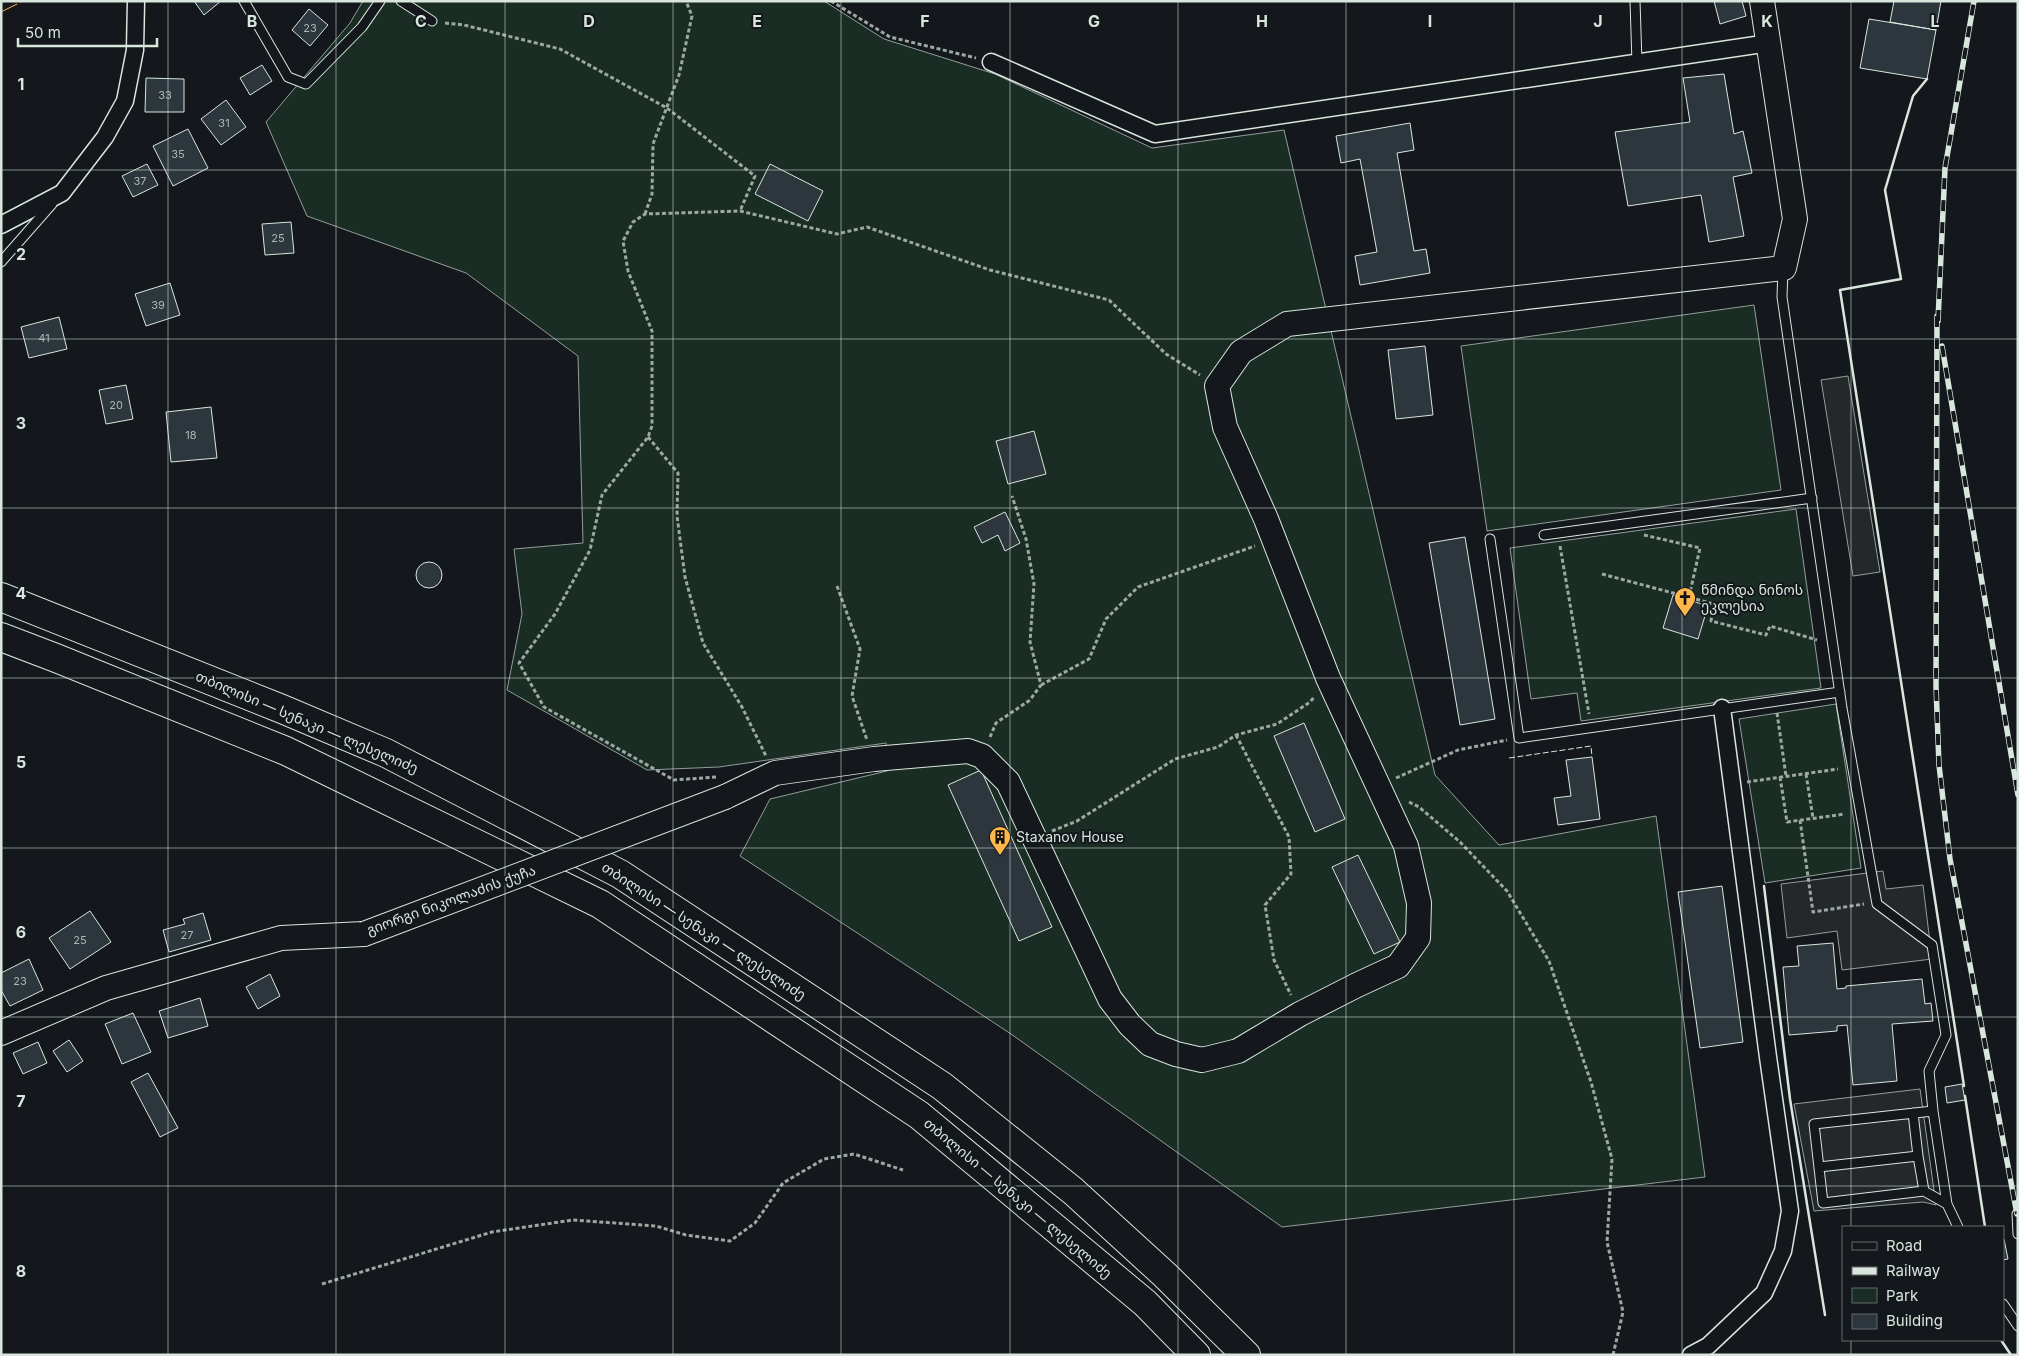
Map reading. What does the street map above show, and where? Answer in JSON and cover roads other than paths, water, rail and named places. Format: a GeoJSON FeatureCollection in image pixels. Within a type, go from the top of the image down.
{"type":"FeatureCollection","features":[{"type":"Feature","properties":{"kind":"highway","name":"თბილისი — სენაკი — ლესელიძე"},"geometry":{"type":"LineString","coordinates":[[1,597],[282,709],[386,753],[620,874],[942,1086],[1072,1191],[1165,1275],[1246,1355]]}},
{"type":"Feature","properties":{"kind":"highway","name":"თბილისი — სენაკი — ლესელიძე"},"geometry":{"type":"LineString","coordinates":[[1,637],[286,751],[600,904],[918,1114],[1145,1303],[1196,1355]]}},
{"type":"Feature","properties":{"kind":"street"},"geometry":{"type":"LineString","coordinates":[[1,225],[62,193],[104,137],[125,101],[135,50],[136,1]]}},
{"type":"Feature","properties":{"kind":"street"},"geometry":{"type":"LineString","coordinates":[[1762,1],[1796,218],[1784,268]]}},
{"type":"Feature","properties":{"kind":"street"},"geometry":{"type":"LineString","coordinates":[[991,62],[1155,134],[1769,43]]}},
{"type":"Feature","properties":{"kind":"street","name":"გიორგი ნიკოლაძის ქუჩა"},"geometry":{"type":"LineString","coordinates":[[1,1033],[106,988],[281,938],[364,934],[722,787],[775,773],[874,759],[968,752],[982,756],[1008,782],[1036,838],[1110,999],[1130,1025],[1150,1044],[1176,1054],[1202,1060],[1238,1051],[1300,1014],[1398,966],[1418,938],[1419,904],[1406,846],[1328,678],[1274,539],[1225,427],[1217,386],[1241,352],[1287,324],[1784,268]]}},
{"type":"Feature","properties":{"kind":"street"},"geometry":{"type":"LineString","coordinates":[[1691,1355],[1708,1346],[1764,1293],[1783,1251],[1790,1211],[1722,708]]}},
{"type":"Feature","properties":{"kind":"lane"},"geometry":{"type":"LineString","coordinates":[[244,1],[288,77],[306,84],[362,27],[380,1]]}},
{"type":"Feature","properties":{"kind":"lane"},"geometry":{"type":"LineString","coordinates":[[401,1],[432,21]]}},
{"type":"Feature","properties":{"kind":"lane"},"geometry":{"type":"LineString","coordinates":[[1635,1],[1637,63]]}},
{"type":"Feature","properties":{"kind":"lane"},"geometry":{"type":"LineString","coordinates":[[1,262],[21,242],[38,218],[62,193]]}},
{"type":"Feature","properties":{"kind":"lane"},"geometry":{"type":"LineString","coordinates":[[1784,268],[1782,297],[1840,692],[1877,904],[1932,945],[1946,1036],[1929,1071],[1946,1204],[1957,1226]]}},
{"type":"Feature","properties":{"kind":"lane"},"geometry":{"type":"LineString","coordinates":[[1544,535],[1812,498]]}},
{"type":"Feature","properties":{"kind":"lane"},"geometry":{"type":"LineString","coordinates":[[1490,540],[1519,738],[1840,692]]}},
{"type":"Feature","properties":{"kind":"lane"},"geometry":{"type":"LineString","coordinates":[[1933,1111],[1814,1124],[1823,1203],[1924,1191],[1946,1204]]}},
{"type":"Feature","properties":{"kind":"lane"},"geometry":{"type":"LineString","coordinates":[[1913,1113],[1924,1191]]}},
{"type":"Feature","properties":{"kind":"lane"},"geometry":{"type":"LineString","coordinates":[[1819,1167],[1918,1156]]}},
{"type":"Feature","properties":{"kind":"lane"},"geometry":{"type":"LineString","coordinates":[[2017,1214],[2018,1234]]}},
{"type":"Feature","properties":{"kind":"lane"},"geometry":{"type":"LineString","coordinates":[[2004,1305],[2018,1326]]}},
{"type":"Feature","properties":{"kind":"railway"},"geometry":{"type":"LineString","coordinates":[[1938,321],[1945,168],[1974,1]]}},
{"type":"Feature","properties":{"kind":"railway"},"geometry":{"type":"LineString","coordinates":[[1937,316],[1936,686],[1939,765],[1950,859],[2017,1214]]}},
{"type":"Feature","properties":{"kind":"railway"},"geometry":{"type":"LineString","coordinates":[[1942,346],[2018,795]]}},
{"type":"Feature","properties":{"kind":"place","name":"წმინდა ნინოს ეკლესია"},"geometry":{"type":"Point","coordinates":[1685,617]}},
{"type":"Feature","properties":{"kind":"place","name":"Staxanov House"},"geometry":{"type":"Point","coordinates":[1000,856]}}]}
